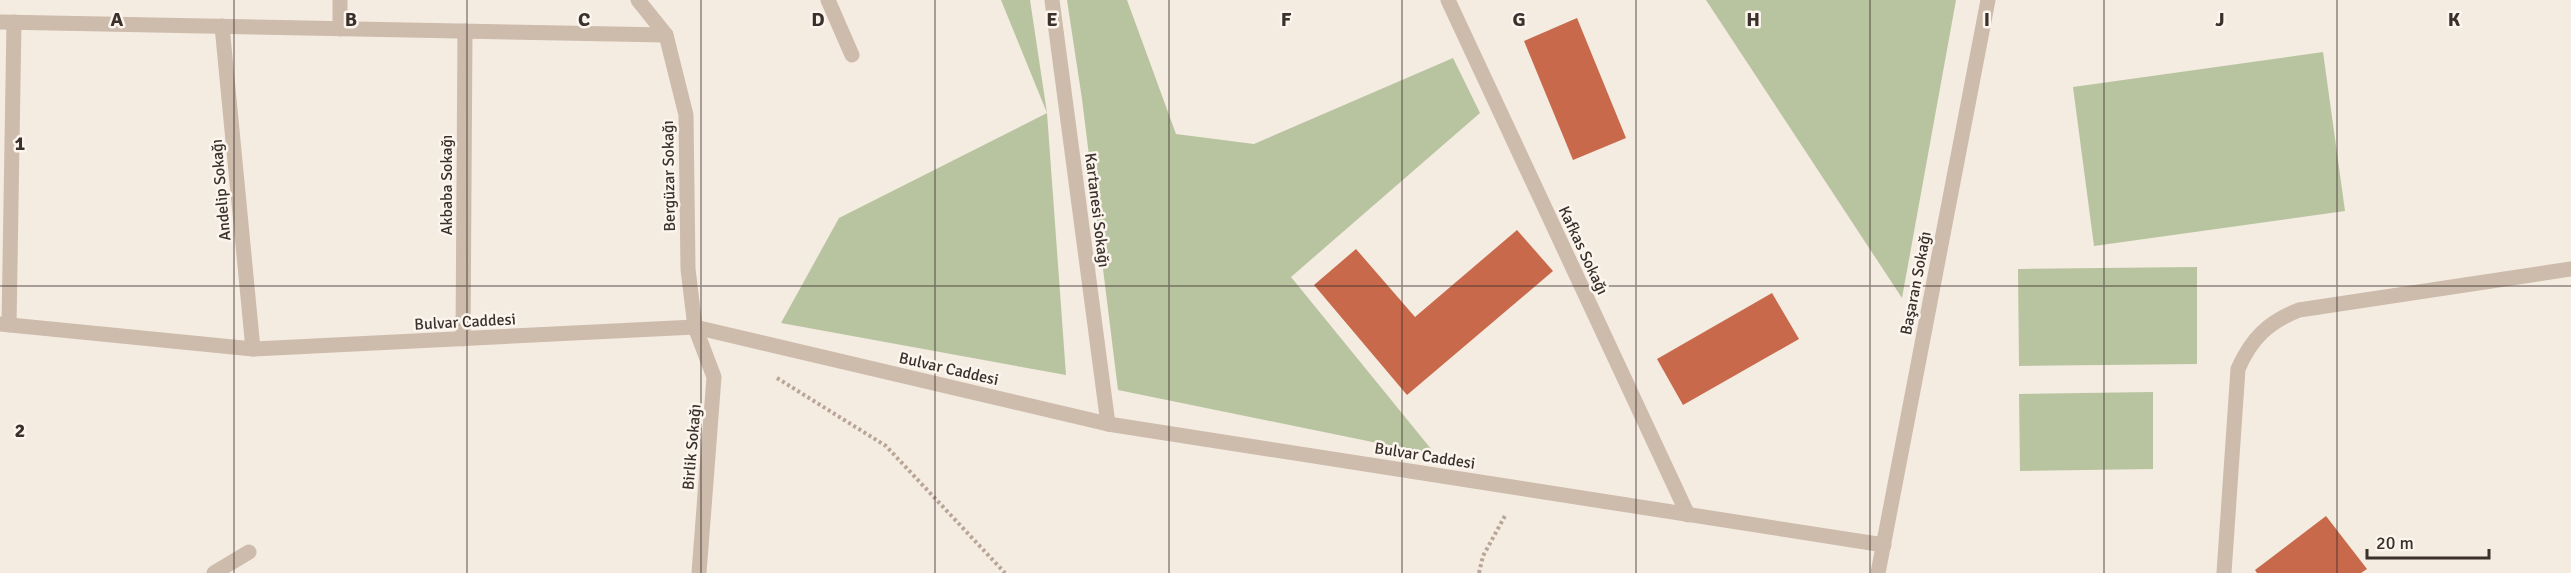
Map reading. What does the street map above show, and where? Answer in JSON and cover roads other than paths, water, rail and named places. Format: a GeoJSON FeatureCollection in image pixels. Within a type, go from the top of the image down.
{"type":"FeatureCollection","features":[{"type":"Feature","properties":{"kind":"street"},"geometry":{"type":"LineString","coordinates":[[340,0],[340,28]]}},
{"type":"Feature","properties":{"kind":"street","name":"Bergüzar Sokağı"},"geometry":{"type":"LineString","coordinates":[[638,0],[666,35],[686,115],[688,269],[695,327]]}},
{"type":"Feature","properties":{"kind":"street"},"geometry":{"type":"LineString","coordinates":[[828,0],[852,55]]}},
{"type":"Feature","properties":{"kind":"street","name":"Kartanesi Sokağı"},"geometry":{"type":"LineString","coordinates":[[1052,0],[1108,424]]}},
{"type":"Feature","properties":{"kind":"street","name":"Kafkas Sokağı"},"geometry":{"type":"LineString","coordinates":[[1448,0],[1688,515]]}},
{"type":"Feature","properties":{"kind":"street","name":"Başaran Sokağı"},"geometry":{"type":"LineString","coordinates":[[1878,573],[1988,0]]}},
{"type":"Feature","properties":{"kind":"street"},"geometry":{"type":"LineString","coordinates":[[5,324],[7,22],[666,35]]}},
{"type":"Feature","properties":{"kind":"street","name":"Andelip Sokağı"},"geometry":{"type":"LineString","coordinates":[[222,26],[253,349]]}},
{"type":"Feature","properties":{"kind":"street","name":"Akbaba Sokağı"},"geometry":{"type":"LineString","coordinates":[[463,339],[465,31]]}},
{"type":"Feature","properties":{"kind":"street"},"geometry":{"type":"LineString","coordinates":[[2224,573],[2238,369],[2246,351],[2258,335],[2284,316],[2299,310],[2571,269]]}},
{"type":"Feature","properties":{"kind":"street","name":"Bulvar Caddesi"},"geometry":{"type":"LineString","coordinates":[[5,324],[253,349],[695,327],[1108,424],[1884,545]]}},
{"type":"Feature","properties":{"kind":"street","name":"Birlik Sokağı"},"geometry":{"type":"LineString","coordinates":[[695,327],[714,377],[699,573]]}},
{"type":"Feature","properties":{"kind":"street"},"geometry":{"type":"LineString","coordinates":[[214,573],[249,552]]}}]}
